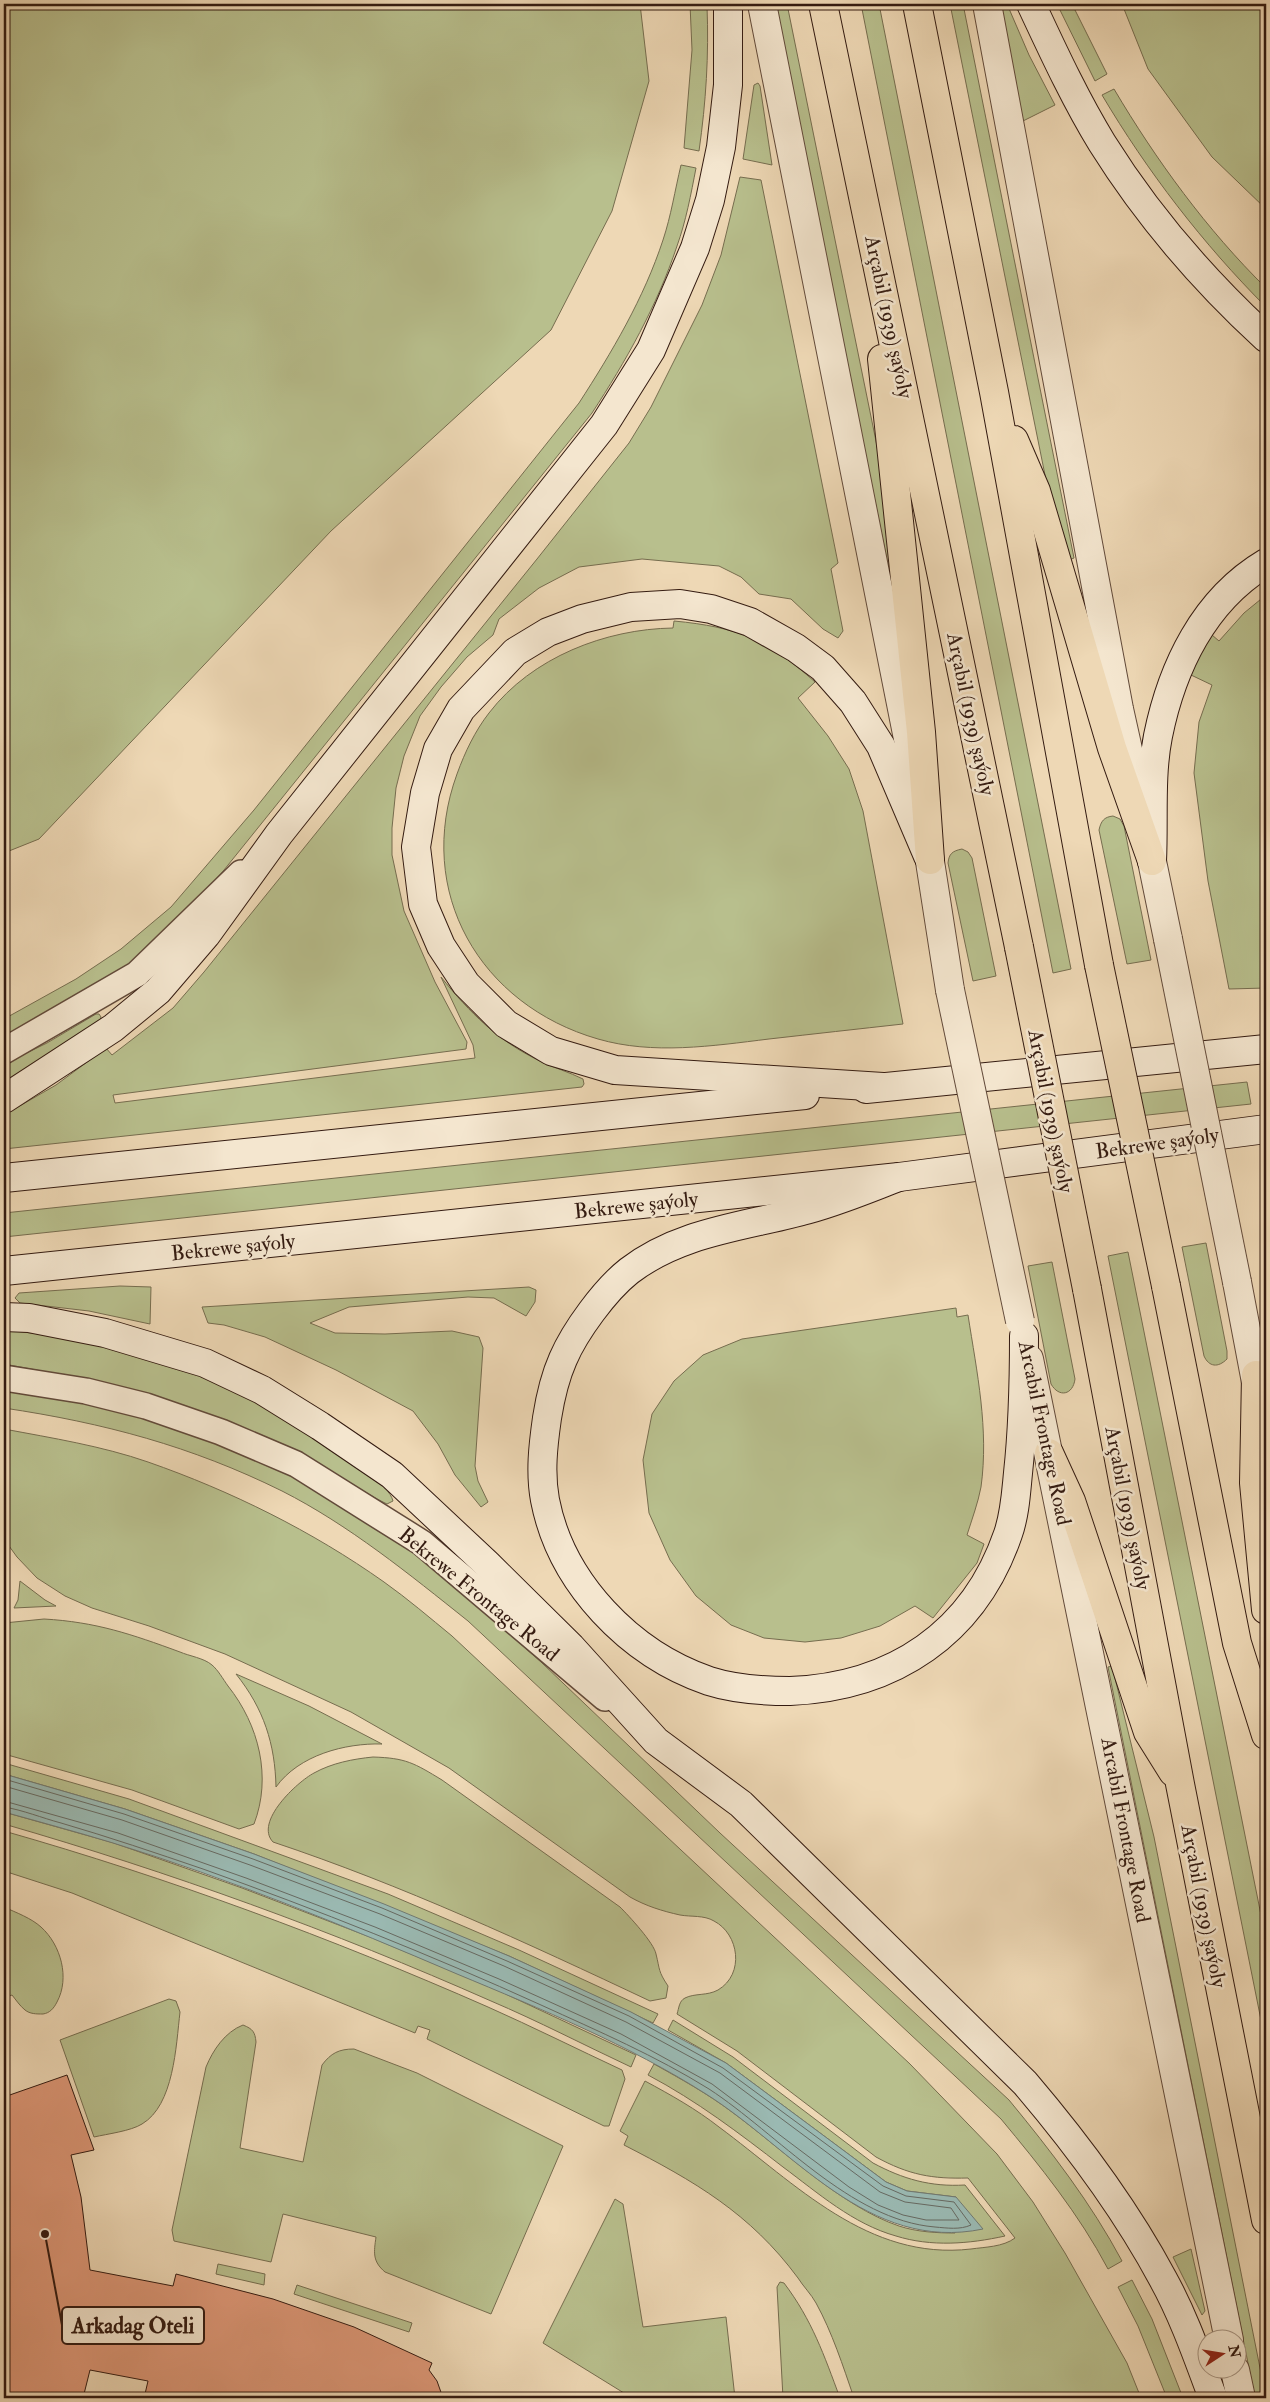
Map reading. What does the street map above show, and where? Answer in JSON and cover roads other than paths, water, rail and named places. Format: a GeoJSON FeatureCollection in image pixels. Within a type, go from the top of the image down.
{"type":"FeatureCollection","features":[{"type":"Feature","properties":{"kind":"main road"},"geometry":{"type":"LineString","coordinates":[[4,1099],[112,1028],[158,990],[206,935],[279,834],[604,425],[651,350],[695,248],[710,200],[721,148],[728,85],[728,4]]}},
{"type":"Feature","properties":{"kind":"main road"},"geometry":{"type":"LineString","coordinates":[[762,4],[908,737],[930,860],[950,990],[1022,1328],[1022,1441],[1015,1506],[1008,1533],[990,1574],[974,1603],[953,1626],[910,1660],[859,1681],[833,1687],[797,1690],[751,1690],[709,1681],[682,1670],[653,1652],[606,1616],[564,1556],[545,1501],[542,1472],[543,1447],[550,1401],[563,1359],[584,1324],[606,1295],[627,1273],[658,1252],[713,1230],[805,1210],[899,1177]]}},
{"type":"Feature","properties":{"kind":"main road","name":"Arçabil (1939) şaýoly"},"geometry":{"type":"LineString","coordinates":[[823,4],[867,210],[1087,1289],[1180,1784],[1266,2220]]}},
{"type":"Feature","properties":{"kind":"main road"},"geometry":{"type":"LineString","coordinates":[[917,4],[994,392],[1099,965],[1166,1286],[1237,1643],[1266,1735]]}},
{"type":"Feature","properties":{"kind":"main road"},"geometry":{"type":"LineString","coordinates":[[987,4],[1119,709],[1152,861],[1256,1375],[1266,1446]]}},
{"type":"Feature","properties":{"kind":"main road"},"geometry":{"type":"LineString","coordinates":[[1031,4],[1062,72],[1102,143],[1158,223],[1234,308],[1266,338]]}},
{"type":"Feature","properties":{"kind":"main road"},"geometry":{"type":"LineString","coordinates":[[867,210],[921,732],[930,860]]}},
{"type":"Feature","properties":{"kind":"main road"},"geometry":{"type":"LineString","coordinates":[[994,392],[1036,491],[1112,748],[1152,861]]}},
{"type":"Feature","properties":{"kind":"main road"},"geometry":{"type":"LineString","coordinates":[[1152,861],[1158,737],[1172,683],[1189,644],[1215,605],[1266,563]]}},
{"type":"Feature","properties":{"kind":"main road"},"geometry":{"type":"LineString","coordinates":[[883,1087],[615,1070],[551,1051],[506,1024],[466,984],[441,946],[423,904],[416,847],[425,792],[438,749],[461,709],[515,652],[548,632],[582,619],[631,607],[680,604],[711,609],[750,622],[796,648],[823,668],[853,702],[881,746],[930,860]]}},
{"type":"Feature","properties":{"kind":"main road"},"geometry":{"type":"LineString","coordinates":[[4,1178],[1260,1047]]}},
{"type":"Feature","properties":{"kind":"main road","name":"Bekrewe şaýoly"},"geometry":{"type":"LineString","coordinates":[[4,1270],[899,1177],[1265,1130]]}},
{"type":"Feature","properties":{"kind":"main road"},"geometry":{"type":"LineString","coordinates":[[4,1317],[29,1318],[105,1333],[205,1363],[262,1390],[320,1426],[392,1475],[487,1564],[571,1647],[656,1741],[742,1804],[995,2053],[1056,2119],[1096,2170],[1120,2205],[1163,2279],[1193,2343],[1213,2398]]}},
{"type":"Feature","properties":{"kind":"main road","name":"Arcabil Frontage Road"},"geometry":{"type":"LineString","coordinates":[[1022,1328],[1227,2330]]}},
{"type":"Feature","properties":{"kind":"main road"},"geometry":{"type":"LineString","coordinates":[[1256,1375],[1266,1402]]}},
{"type":"Feature","properties":{"kind":"main road"},"geometry":{"type":"LineString","coordinates":[[1256,1375],[1254,1483],[1266,1610]]}},
{"type":"Feature","properties":{"kind":"main road"},"geometry":{"type":"LineString","coordinates":[[1049,1453],[1071,1501],[1148,1732],[1180,1784]]}},
{"type":"Feature","properties":{"kind":"main road"},"geometry":{"type":"LineString","coordinates":[[1237,2380],[1241,2398]]}},
{"type":"Feature","properties":{"kind":"street"},"geometry":{"type":"LineString","coordinates":[[4,1051],[137,974],[279,834]]}},
{"type":"Feature","properties":{"kind":"street","name":"Bekrewe Frontage Road"},"geometry":{"type":"LineString","coordinates":[[4,1378],[86,1390],[146,1406],[220,1432],[296,1464],[422,1543],[656,1741]]}},
{"type":"Feature","properties":{"kind":"water"},"geometry":{"type":"Polygon","coordinates":[[[4,1774],[125,1809],[254,1854],[384,1904],[509,1956],[631,2012],[726,2063],[886,2182],[907,2191],[956,2197],[983,2229],[942,2232],[903,2226],[868,2211],[834,2191],[738,2117],[677,2076],[616,2044],[521,2001],[372,1938],[244,1888],[113,1843],[4,1812],[4,1774]]]}},
{"type":"Feature","properties":{"kind":"place","name":"Arkadag Oteli"},"geometry":{"type":"Point","coordinates":[45,2234]}}]}
